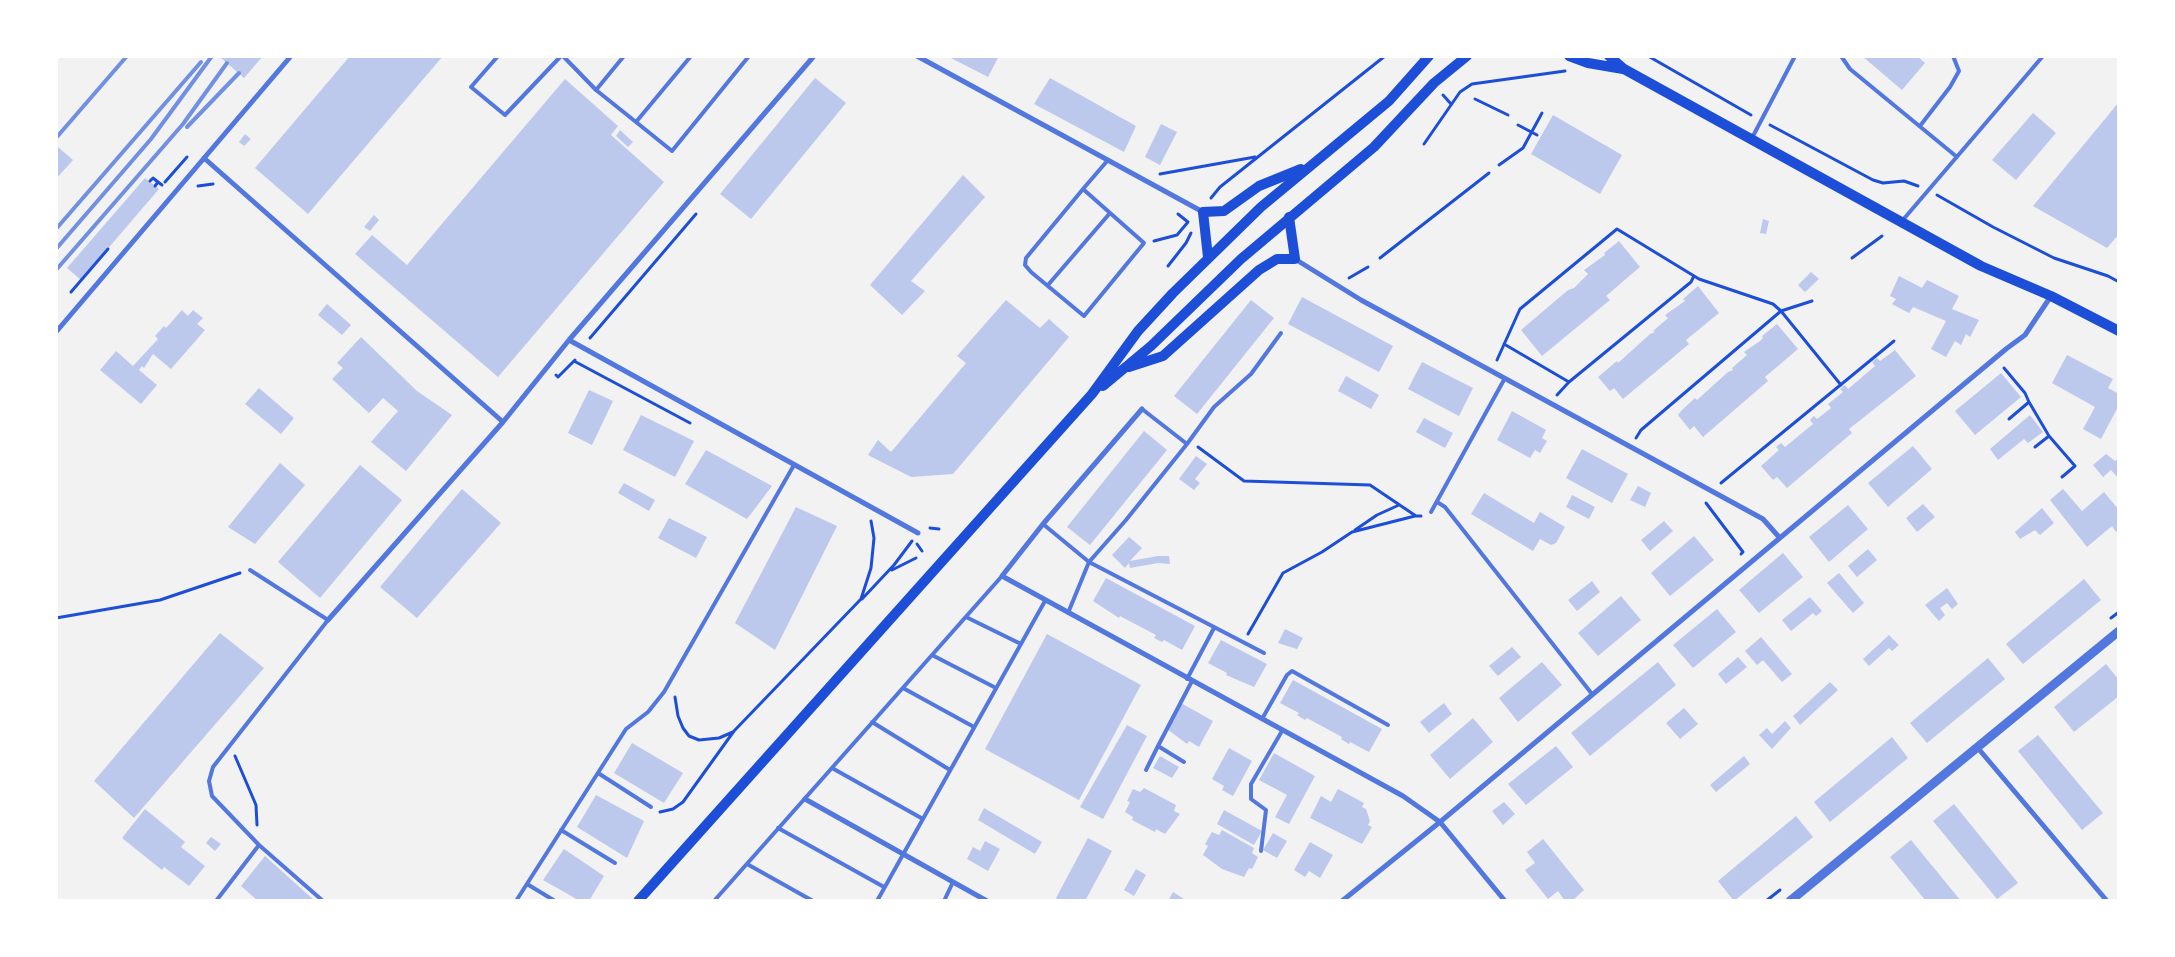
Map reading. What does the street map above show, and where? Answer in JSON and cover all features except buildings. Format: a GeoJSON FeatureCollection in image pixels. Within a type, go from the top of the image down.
{"type":"FeatureCollection","features":[{"type":"Feature","properties":{"kind":"main road"},"geometry":{"type":"LineString","coordinates":[[638,901],[1092,394],[1138,332],[1208,257],[1261,207],[1389,101],[1429,56]]}},
{"type":"Feature","properties":{"kind":"main road"},"geometry":{"type":"LineString","coordinates":[[1092,394],[1123,369],[1241,259],[1374,147],[1434,83],[1467,56]]}},
{"type":"Feature","properties":{"kind":"main road"},"geometry":{"type":"LineString","coordinates":[[1569,56],[1588,63],[1624,70]]}},
{"type":"Feature","properties":{"kind":"main road"},"geometry":{"type":"LineString","coordinates":[[1609,56],[1624,70],[1752,138],[1981,266],[2051,296],[2119,330]]}},
{"type":"Feature","properties":{"kind":"main road"},"geometry":{"type":"LineString","coordinates":[[1208,257],[1202,212],[1224,211],[1260,186],[1312,164]]}},
{"type":"Feature","properties":{"kind":"main road"},"geometry":{"type":"LineString","coordinates":[[1123,369],[1163,356],[1259,270],[1277,260],[1295,259],[1289,217]]}},
{"type":"Feature","properties":{"kind":"street"},"geometry":{"type":"LineString","coordinates":[[56,332],[291,56]]}},
{"type":"Feature","properties":{"kind":"street"},"geometry":{"type":"LineString","coordinates":[[328,620],[503,422],[569,340],[814,56]]}},
{"type":"Feature","properties":{"kind":"street"},"geometry":{"type":"LineString","coordinates":[[917,56],[1202,212]]}},
{"type":"Feature","properties":{"kind":"street"},"geometry":{"type":"LineString","coordinates":[[204,158],[503,422]]}},
{"type":"Feature","properties":{"kind":"street"},"geometry":{"type":"LineString","coordinates":[[1295,259],[1360,300],[1763,519],[1778,537]]}},
{"type":"Feature","properties":{"kind":"street"},"geometry":{"type":"LineString","coordinates":[[1342,901],[1440,822],[1778,537],[2024,335],[2051,296]]}},
{"type":"Feature","properties":{"kind":"street"},"geometry":{"type":"LineString","coordinates":[[569,340],[918,533]]}},
{"type":"Feature","properties":{"kind":"street"},"geometry":{"type":"LineString","coordinates":[[1142,409],[1043,524],[1002,576],[1067,614],[1403,796],[1440,822],[1505,901]]}},
{"type":"Feature","properties":{"kind":"street"},"geometry":{"type":"LineString","coordinates":[[1790,901],[2119,631]]}},
{"type":"Feature","properties":{"kind":"street"},"geometry":{"type":"LineString","coordinates":[[1977,748],[2107,901]]}},
{"type":"Feature","properties":{"kind":"street"},"geometry":{"type":"LineString","coordinates":[[805,799],[987,901]]}},
{"type":"Feature","properties":{"kind":"lane"},"geometry":{"type":"LineString","coordinates":[[498,56],[471,87],[505,115],[562,56],[596,90],[672,151],[749,56]]}},
{"type":"Feature","properties":{"kind":"lane"},"geometry":{"type":"LineString","coordinates":[[596,90],[624,56]]}},
{"type":"Feature","properties":{"kind":"lane"},"geometry":{"type":"LineString","coordinates":[[636,122],[691,56]]}},
{"type":"Feature","properties":{"kind":"lane"},"geometry":{"type":"LineString","coordinates":[[1752,138],[1795,56]]}},
{"type":"Feature","properties":{"kind":"lane"},"geometry":{"type":"LineString","coordinates":[[1841,56],[1850,69],[1957,157]]}},
{"type":"Feature","properties":{"kind":"lane"},"geometry":{"type":"LineString","coordinates":[[1920,126],[1950,87],[1958,70],[1953,56]]}},
{"type":"Feature","properties":{"kind":"lane"},"geometry":{"type":"LineString","coordinates":[[1901,222],[2043,56]]}},
{"type":"Feature","properties":{"kind":"lane"},"geometry":{"type":"LineString","coordinates":[[1083,189],[1144,244],[1084,316],[1026,265],[1026,258],[1083,189],[1108,160]]}},
{"type":"Feature","properties":{"kind":"lane"},"geometry":{"type":"LineString","coordinates":[[1048,285],[1110,213]]}},
{"type":"Feature","properties":{"kind":"lane"},"geometry":{"type":"LineString","coordinates":[[1067,614],[1089,562],[1126,520],[1214,407],[1251,374],[1281,333]]}},
{"type":"Feature","properties":{"kind":"lane"},"geometry":{"type":"LineString","coordinates":[[1431,512],[1505,378]]}},
{"type":"Feature","properties":{"kind":"lane"},"geometry":{"type":"LineString","coordinates":[[1142,409],[1188,442]]}},
{"type":"Feature","properties":{"kind":"lane"},"geometry":{"type":"LineString","coordinates":[[516,901],[626,729],[648,712],[664,692],[794,465]]}},
{"type":"Feature","properties":{"kind":"lane"},"geometry":{"type":"LineString","coordinates":[[1437,502],[1445,507],[1592,694]]}},
{"type":"Feature","properties":{"kind":"lane"},"geometry":{"type":"LineString","coordinates":[[1043,524],[1089,562],[1264,653]]}},
{"type":"Feature","properties":{"kind":"lane"},"geometry":{"type":"LineString","coordinates":[[250,570],[328,620],[213,766],[209,781],[212,796],[259,845],[322,901]]}},
{"type":"Feature","properties":{"kind":"lane"},"geometry":{"type":"LineString","coordinates":[[714,901],[1002,576]]}},
{"type":"Feature","properties":{"kind":"lane"},"geometry":{"type":"LineString","coordinates":[[877,901],[1045,601]]}},
{"type":"Feature","properties":{"kind":"lane"},"geometry":{"type":"LineString","coordinates":[[966,617],[1021,644]]}},
{"type":"Feature","properties":{"kind":"lane"},"geometry":{"type":"LineString","coordinates":[[1146,770],[1214,628]]}},
{"type":"Feature","properties":{"kind":"lane"},"geometry":{"type":"LineString","coordinates":[[932,655],[996,688]]}},
{"type":"Feature","properties":{"kind":"lane"},"geometry":{"type":"LineString","coordinates":[[1262,719],[1287,675],[1292,671],[1388,725]]}},
{"type":"Feature","properties":{"kind":"lane"},"geometry":{"type":"LineString","coordinates":[[903,688],[974,727]]}},
{"type":"Feature","properties":{"kind":"lane"},"geometry":{"type":"LineString","coordinates":[[872,722],[950,770]]}},
{"type":"Feature","properties":{"kind":"lane"},"geometry":{"type":"LineString","coordinates":[[1261,851],[1266,810],[1251,799],[1251,784],[1282,731]]}},
{"type":"Feature","properties":{"kind":"lane"},"geometry":{"type":"LineString","coordinates":[[1158,746],[1184,762]]}},
{"type":"Feature","properties":{"kind":"lane"},"geometry":{"type":"LineString","coordinates":[[832,768],[923,819]]}},
{"type":"Feature","properties":{"kind":"lane"},"geometry":{"type":"LineString","coordinates":[[598,774],[651,807]]}},
{"type":"Feature","properties":{"kind":"lane"},"geometry":{"type":"LineString","coordinates":[[778,828],[884,887]]}},
{"type":"Feature","properties":{"kind":"lane"},"geometry":{"type":"LineString","coordinates":[[561,830],[615,864]]}},
{"type":"Feature","properties":{"kind":"lane"},"geometry":{"type":"LineString","coordinates":[[216,901],[259,845]]}},
{"type":"Feature","properties":{"kind":"lane"},"geometry":{"type":"LineString","coordinates":[[747,864],[813,901]]}},
{"type":"Feature","properties":{"kind":"lane"},"geometry":{"type":"LineString","coordinates":[[944,901],[953,882]]}},
{"type":"Feature","properties":{"kind":"lane"},"geometry":{"type":"LineString","coordinates":[[527,884],[555,901]]}},
{"type":"Feature","properties":{"kind":"path"},"geometry":{"type":"LineString","coordinates":[[1168,266],[1186,243],[1202,212],[1220,187],[1385,56]]}},
{"type":"Feature","properties":{"kind":"path"},"geometry":{"type":"LineString","coordinates":[[1648,56],[1762,121],[1873,180],[1883,183],[1913,183],[2054,258],[2108,276],[2119,282]]}},
{"type":"Feature","properties":{"kind":"path"},"geometry":{"type":"LineString","coordinates":[[1424,144],[1460,92],[1472,84],[1572,70]]}},
{"type":"Feature","properties":{"kind":"path"},"geometry":{"type":"LineString","coordinates":[[1475,99],[1508,115]]}},
{"type":"Feature","properties":{"kind":"path"},"geometry":{"type":"LineString","coordinates":[[1499,165],[1522,148],[1542,113]]}},
{"type":"Feature","properties":{"kind":"path"},"geometry":{"type":"LineString","coordinates":[[1518,125],[1537,135]]}},
{"type":"Feature","properties":{"kind":"path"},"geometry":{"type":"LineString","coordinates":[[1160,174],[1256,157]]}},
{"type":"Feature","properties":{"kind":"path"},"geometry":{"type":"LineString","coordinates":[[1380,258],[1489,173]]}},
{"type":"Feature","properties":{"kind":"path"},"geometry":{"type":"LineString","coordinates":[[150,181],[152,178],[162,186]]}},
{"type":"Feature","properties":{"kind":"path"},"geometry":{"type":"LineString","coordinates":[[155,186],[158,182]]}},
{"type":"Feature","properties":{"kind":"path"},"geometry":{"type":"LineString","coordinates":[[193,191],[198,186],[210,183],[221,185]]}},
{"type":"Feature","properties":{"kind":"path"},"geometry":{"type":"LineString","coordinates":[[1153,241],[1177,235],[1188,222],[1171,211]]}},
{"type":"Feature","properties":{"kind":"path"},"geometry":{"type":"LineString","coordinates":[[1492,371],[1520,309],[1617,229],[1694,276],[1772,304],[1781,310],[1841,384]]}},
{"type":"Feature","properties":{"kind":"path"},"geometry":{"type":"LineString","coordinates":[[1852,258],[1882,236]]}},
{"type":"Feature","properties":{"kind":"path"},"geometry":{"type":"LineString","coordinates":[[1347,279],[1368,267]]}},
{"type":"Feature","properties":{"kind":"path"},"geometry":{"type":"LineString","coordinates":[[1550,403],[1569,382],[1691,282],[1694,276]]}},
{"type":"Feature","properties":{"kind":"path"},"geometry":{"type":"LineString","coordinates":[[1630,447],[1641,430],[1781,310],[1812,301]]}},
{"type":"Feature","properties":{"kind":"path"},"geometry":{"type":"LineString","coordinates":[[1712,491],[1894,341]]}},
{"type":"Feature","properties":{"kind":"path"},"geometry":{"type":"LineString","coordinates":[[1504,344],[1569,382]]}},
{"type":"Feature","properties":{"kind":"path"},"geometry":{"type":"LineString","coordinates":[[574,361],[697,427]]}},
{"type":"Feature","properties":{"kind":"path"},"geometry":{"type":"LineString","coordinates":[[2004,368],[2025,393],[2049,436],[2075,466],[2062,476]]}},
{"type":"Feature","properties":{"kind":"path"},"geometry":{"type":"LineString","coordinates":[[2009,419],[2029,402]]}},
{"type":"Feature","properties":{"kind":"path"},"geometry":{"type":"LineString","coordinates":[[2035,447],[2049,436]]}},
{"type":"Feature","properties":{"kind":"path"},"geometry":{"type":"LineString","coordinates":[[1188,442],[1244,481],[1370,486],[1416,516]]}},
{"type":"Feature","properties":{"kind":"path"},"geometry":{"type":"LineString","coordinates":[[1244,643],[1283,573],[1322,552],[1377,515],[1398,505]]}},
{"type":"Feature","properties":{"kind":"path"},"geometry":{"type":"LineString","coordinates":[[862,599],[871,568],[874,538],[868,506]]}},
{"type":"Feature","properties":{"kind":"path"},"geometry":{"type":"LineString","coordinates":[[1352,532],[1431,512]]}},
{"type":"Feature","properties":{"kind":"path"},"geometry":{"type":"LineString","coordinates":[[930,528],[939,529]]}},
{"type":"Feature","properties":{"kind":"path"},"geometry":{"type":"LineString","coordinates":[[651,807],[661,813],[673,809],[683,802],[734,731],[888,572],[918,533]]}},
{"type":"Feature","properties":{"kind":"path"},"geometry":{"type":"LineString","coordinates":[[916,543],[922,551]]}},
{"type":"Feature","properties":{"kind":"path"},"geometry":{"type":"LineString","coordinates":[[888,572],[916,558]]}},
{"type":"Feature","properties":{"kind":"path"},"geometry":{"type":"LineString","coordinates":[[56,618],[160,600],[250,570]]}},
{"type":"Feature","properties":{"kind":"path"},"geometry":{"type":"LineString","coordinates":[[672,678],[678,716],[683,728],[690,736],[700,740],[719,738],[734,731]]}},
{"type":"Feature","properties":{"kind":"path"},"geometry":{"type":"LineString","coordinates":[[233,740],[236,757],[256,805],[259,845]]}},
{"type":"Feature","properties":{"kind":"railway"},"geometry":{"type":"LineString","coordinates":[[56,138],[127,56]]}},
{"type":"Feature","properties":{"kind":"railway"},"geometry":{"type":"LineString","coordinates":[[56,249],[151,139],[212,56]]}},
{"type":"Feature","properties":{"kind":"railway"},"geometry":{"type":"LineString","coordinates":[[56,229],[201,62]]}},
{"type":"Feature","properties":{"kind":"railway"},"geometry":{"type":"LineString","coordinates":[[56,270],[183,124],[227,63]]}},
{"type":"Feature","properties":{"kind":"railway"},"geometry":{"type":"LineString","coordinates":[[187,127],[239,73]]}}]}
